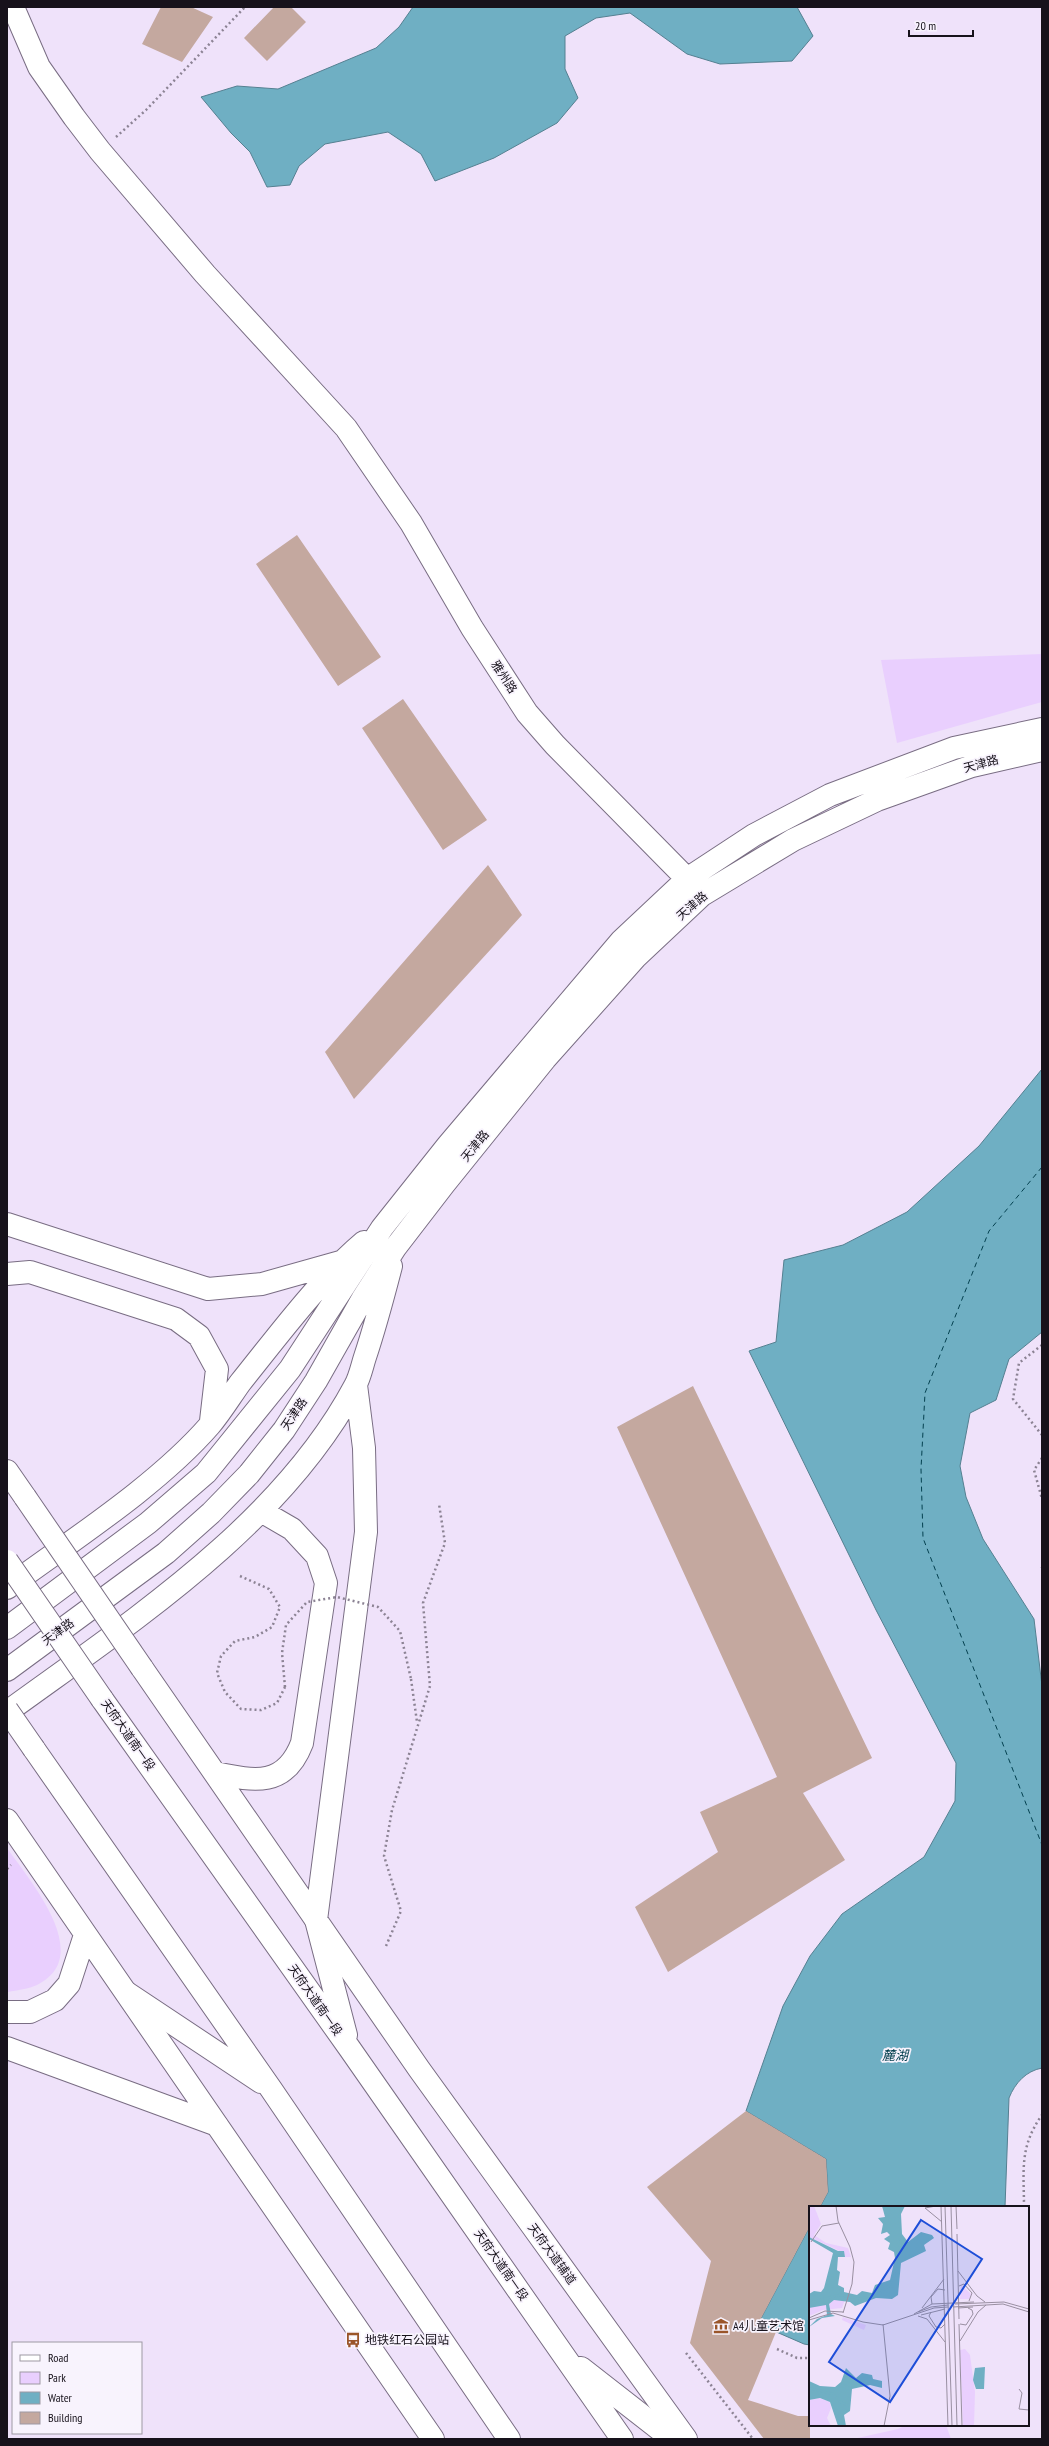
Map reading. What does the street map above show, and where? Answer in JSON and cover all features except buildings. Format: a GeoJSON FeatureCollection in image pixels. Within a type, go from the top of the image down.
{"type":"FeatureCollection","features":[{"type":"Feature","properties":{"kind":"main road","name":"雅州路"},"geometry":{"type":"LineString","coordinates":[[13,7],[39,67],[100,151],[205,274],[346,428],[411,523],[472,628],[527,713],[561,751],[702,895]]}},
{"type":"Feature","properties":{"kind":"main road","name":"天津路"},"geometry":{"type":"LineString","coordinates":[[7,1628],[148,1523],[206,1473],[290,1369],[382,1228],[433,1164],[522,1056],[621,941],[687,879],[754,835],[830,795],[954,748],[1042,730]]}},
{"type":"Feature","properties":{"kind":"main road","name":"天津路"},"geometry":{"type":"LineString","coordinates":[[7,1670],[166,1553],[211,1513],[249,1474],[284,1430],[316,1381],[363,1298],[395,1248],[445,1183],[560,1042],[636,957],[702,895],[793,840],[878,800],[972,766],[1042,750]]}},
{"type":"Feature","properties":{"kind":"main road"},"geometry":{"type":"LineString","coordinates":[[7,1224],[208,1289],[262,1284],[340,1262]]}},
{"type":"Feature","properties":{"kind":"main road"},"geometry":{"type":"LineString","coordinates":[[7,1588],[134,1494],[177,1458],[210,1425],[240,1384],[340,1262],[382,1228]]}},
{"type":"Feature","properties":{"kind":"main road"},"geometry":{"type":"LineString","coordinates":[[395,1248],[374,1332],[356,1385],[317,1445],[261,1511],[156,1604],[7,1711],[271,2089],[509,2439]]}},
{"type":"Feature","properties":{"kind":"main road"},"geometry":{"type":"LineString","coordinates":[[7,1274],[30,1272],[176,1319],[199,1336],[217,1369],[210,1425]]}},
{"type":"Feature","properties":{"kind":"main road"},"geometry":{"type":"LineString","coordinates":[[350,2049],[316,1920],[366,1532],[364,1448],[356,1385]]}},
{"type":"Feature","properties":{"kind":"main road","name":"天府大道辅道"},"geometry":{"type":"LineString","coordinates":[[7,1471],[419,2070],[686,2439]]}},
{"type":"Feature","properties":{"kind":"main road"},"geometry":{"type":"LineString","coordinates":[[215,1774],[252,1781],[281,1773],[296,1760],[302,1743],[326,1583],[317,1556],[292,1529],[261,1511]]}},
{"type":"Feature","properties":{"kind":"main road","name":"天府大道南一段"},"geometry":{"type":"LineString","coordinates":[[7,1561],[102,1699],[350,2049],[622,2439]]}},
{"type":"Feature","properties":{"kind":"main road"},"geometry":{"type":"LineString","coordinates":[[7,1820],[433,2439]]}},
{"type":"Feature","properties":{"kind":"main road"},"geometry":{"type":"LineString","coordinates":[[7,2012],[30,2012],[55,2000],[69,1984],[85,1935]]}},
{"type":"Feature","properties":{"kind":"main road"},"geometry":{"type":"LineString","coordinates":[[127,1993],[271,2089]]}},
{"type":"Feature","properties":{"kind":"main road"},"geometry":{"type":"LineString","coordinates":[[7,2048],[217,2125]]}},
{"type":"Feature","properties":{"kind":"main road"},"geometry":{"type":"LineString","coordinates":[[565,2356],[672,2439]]}},
{"type":"Feature","properties":{"kind":"main road"},"geometry":{"type":"LineString","coordinates":[[488,2410],[498,2439]]}},
{"type":"Feature","properties":{"kind":"path"},"geometry":{"type":"LineString","coordinates":[[100,151],[146,110],[245,7]]}},
{"type":"Feature","properties":{"kind":"path"},"geometry":{"type":"LineString","coordinates":[[1042,1345],[1019,1363],[1013,1399],[1042,1435]]}},
{"type":"Feature","properties":{"kind":"path"},"geometry":{"type":"LineString","coordinates":[[1042,1458],[1034,1470],[1042,1500]]}},
{"type":"Feature","properties":{"kind":"path"},"geometry":{"type":"LineString","coordinates":[[386,1946],[401,1911],[384,1856],[392,1810],[430,1686],[423,1603],[445,1543],[439,1504]]}},
{"type":"Feature","properties":{"kind":"path"},"geometry":{"type":"LineString","coordinates":[[240,1576],[269,1589],[280,1607],[272,1627],[255,1637],[235,1642],[221,1656],[217,1673],[225,1692],[241,1709],[261,1710],[277,1703],[285,1687],[282,1654],[286,1626],[306,1602],[337,1597],[378,1607],[400,1631],[411,1679],[418,1725]]}},
{"type":"Feature","properties":{"kind":"path"},"geometry":{"type":"LineString","coordinates":[[1024,2206],[1023,2158],[1031,2130],[1042,2116]]}},
{"type":"Feature","properties":{"kind":"path"},"geometry":{"type":"LineString","coordinates":[[777,2349],[797,2358],[809,2358]]}},
{"type":"Feature","properties":{"kind":"path"},"geometry":{"type":"LineString","coordinates":[[686,2353],[753,2439]]}},
{"type":"Feature","properties":{"kind":"green space"},"geometry":{"type":"Polygon","coordinates":[[[1042,654],[1042,702],[897,743],[881,660],[1042,654]]]}},
{"type":"Feature","properties":{"kind":"green space"},"geometry":{"type":"Polygon","coordinates":[[[7,1848],[42,1898],[52,1918],[59,1937],[60,1956],[54,1972],[37,1985],[8,1992],[7,1848]]]}},
{"type":"Feature","properties":{"kind":"green space"},"geometry":{"type":"Polygon","coordinates":[[[904,2426],[946,2426],[951,2439],[853,2439],[898,2429],[904,2426]]]}},
{"type":"Feature","properties":{"kind":"water"},"geometry":{"type":"Polygon","coordinates":[[[413,7],[797,7],[813,36],[792,61],[720,64],[687,54],[630,13],[596,18],[565,36],[565,69],[578,98],[557,123],[494,158],[435,181],[421,154],[388,132],[325,144],[299,166],[290,185],[267,187],[250,152],[231,133],[201,97],[237,86],[278,89],[376,48],[399,27],[413,7]]]}},
{"type":"Feature","properties":{"kind":"water","name":"麓湖"},"geometry":{"type":"Polygon","coordinates":[[[1042,1069],[1042,1332],[1009,1359],[996,1400],[970,1413],[960,1466],[966,1497],[983,1539],[1034,1619],[1042,1686],[1042,2068],[1031,2072],[1022,2078],[1014,2087],[1009,2098],[1005,2206],[821,2206],[828,2192],[826,2159],[746,2111],[783,2006],[810,1956],[842,1914],[924,1857],[955,1801],[956,1763],[876,1610],[749,1351],[776,1342],[784,1260],[843,1245],[907,1212],[979,1146],[1042,1069]]]}},
{"type":"Feature","properties":{"kind":"water"},"geometry":{"type":"Polygon","coordinates":[[[809,2228],[809,2345],[758,2324],[809,2228]]]}},
{"type":"Feature","properties":{"kind":"ferry route"},"geometry":{"type":"LineString","coordinates":[[1042,1167],[989,1231],[925,1393],[921,1469],[923,1538],[1042,1845]]}},
{"type":"Feature","properties":{"kind":"place","name":"A4儿童艺术馆"},"geometry":{"type":"Point","coordinates":[721,2326]}},
{"type":"Feature","properties":{"kind":"place","name":"地铁红石公园站"},"geometry":{"type":"Point","coordinates":[353,2340]}}]}
